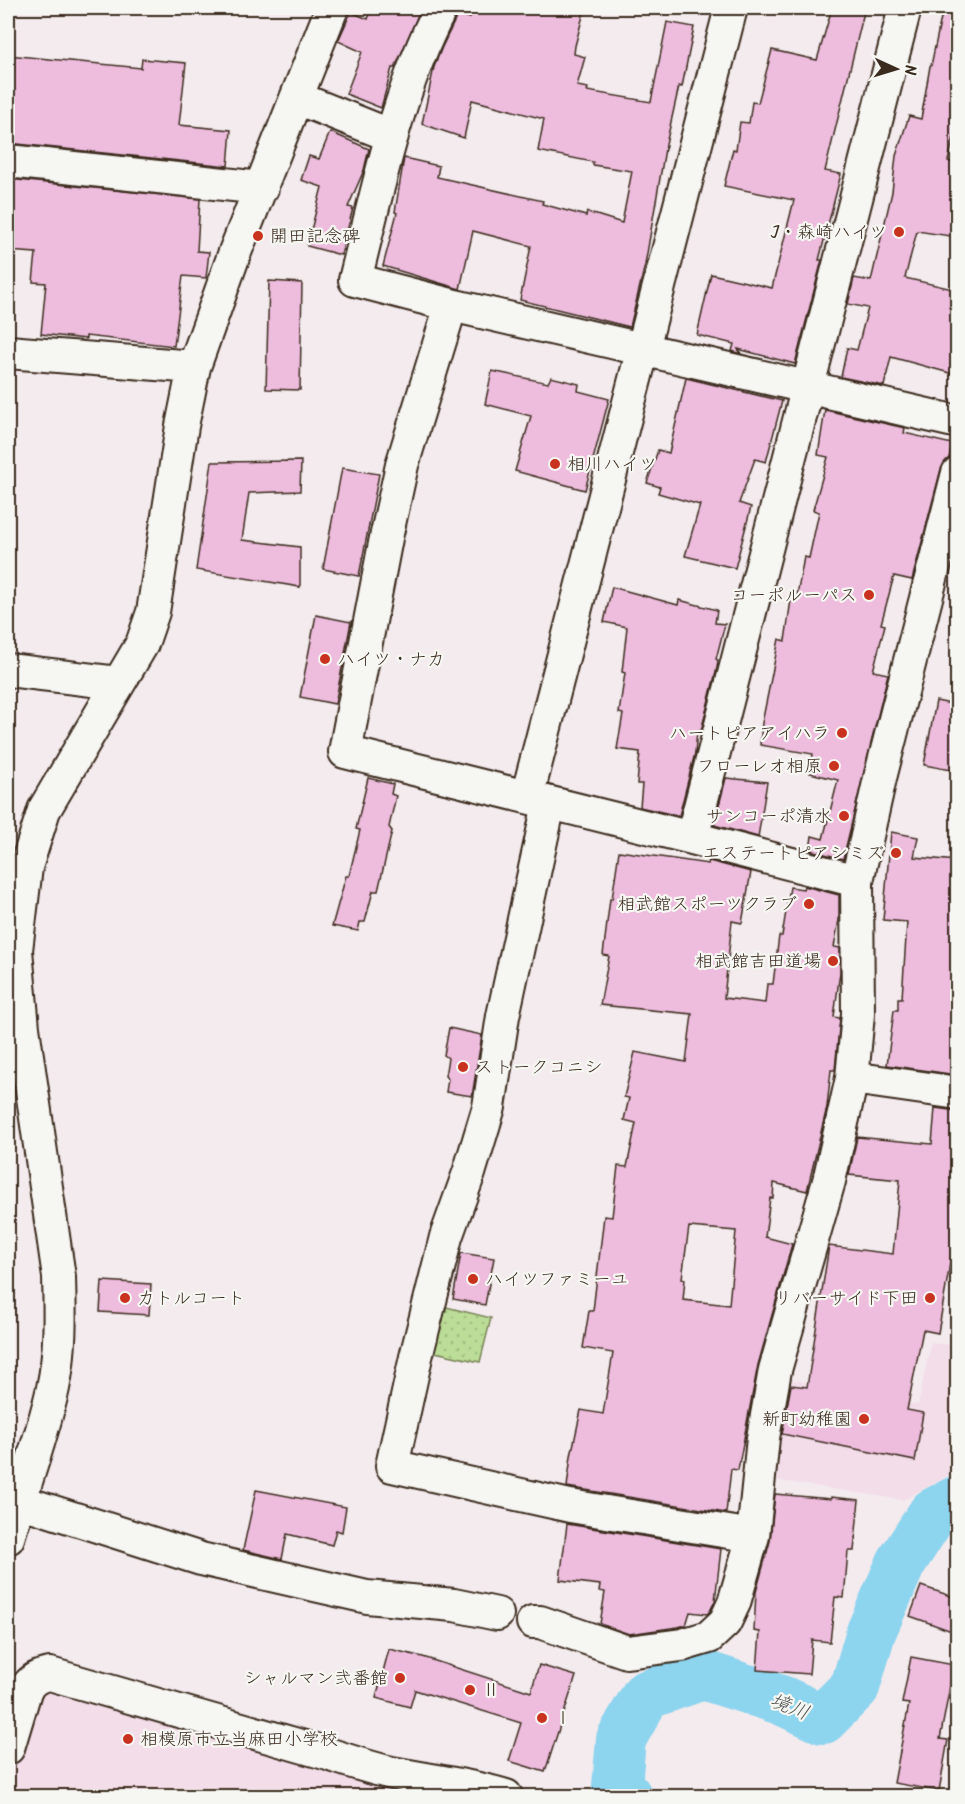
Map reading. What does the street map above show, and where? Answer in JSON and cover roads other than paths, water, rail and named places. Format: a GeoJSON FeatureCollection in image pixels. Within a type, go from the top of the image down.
{"type":"FeatureCollection","features":[{"type":"Feature","properties":{"kind":"street"},"geometry":{"type":"LineString","coordinates":[[8,1538],[54,1385],[60,1311],[59,1277],[15,1031],[16,950],[26,867],[44,810],[142,644],[153,612],[178,449],[194,367],[235,252],[332,8]]}},
{"type":"Feature","properties":{"kind":"street"},"geometry":{"type":"LineString","coordinates":[[441,8],[424,39],[392,136],[355,280],[451,305],[957,422]]}},
{"type":"Feature","properties":{"kind":"street"},"geometry":{"type":"LineString","coordinates":[[731,8],[642,350],[538,800],[489,1107],[446,1237],[392,1466],[570,1506],[753,1536]]}},
{"type":"Feature","properties":{"kind":"street"},"geometry":{"type":"LineString","coordinates":[[692,838],[905,8]]}},
{"type":"Feature","properties":{"kind":"street"},"geometry":{"type":"LineString","coordinates":[[297,98],[392,136]]}},
{"type":"Feature","properties":{"kind":"street"},"geometry":{"type":"LineString","coordinates":[[8,161],[262,188]]}},
{"type":"Feature","properties":{"kind":"street"},"geometry":{"type":"LineString","coordinates":[[451,305],[402,465],[345,752],[857,881]]}},
{"type":"Feature","properties":{"kind":"street"},"geometry":{"type":"LineString","coordinates":[[8,352],[194,367]]}},
{"type":"Feature","properties":{"kind":"street"},"geometry":{"type":"LineString","coordinates":[[533,1622],[627,1652],[682,1645],[709,1637],[724,1622],[734,1603],[753,1536],[763,1438],[775,1370],[829,1181],[852,1078],[858,1004],[857,881],[880,777],[957,473]]}},
{"type":"Feature","properties":{"kind":"street"},"geometry":{"type":"LineString","coordinates":[[8,670],[118,683]]}},
{"type":"Feature","properties":{"kind":"street"},"geometry":{"type":"LineString","coordinates":[[852,1078],[957,1094]]}},
{"type":"Feature","properties":{"kind":"street"},"geometry":{"type":"LineString","coordinates":[[19,1501],[201,1559],[367,1597],[454,1605],[497,1614]]}},
{"type":"Feature","properties":{"kind":"street"},"geometry":{"type":"LineString","coordinates":[[8,1748],[26,1688],[40,1675],[50,1674],[325,1753],[362,1766],[474,1787],[506,1797]]}},
{"type":"Feature","properties":{"kind":"waterway","name":"境川"},"geometry":{"type":"LineString","coordinates":[[627,1796],[617,1786],[621,1739],[646,1695],[703,1675],[781,1700],[823,1719],[855,1687],[871,1632],[901,1563],[933,1513],[958,1500]]}},
{"type":"Feature","properties":{"kind":"place","name":"J・森崎ハイツ"},"geometry":{"type":"Point","coordinates":[899,232]}},
{"type":"Feature","properties":{"kind":"place","name":"開田記念碑"},"geometry":{"type":"Point","coordinates":[258,236]}},
{"type":"Feature","properties":{"kind":"place","name":"相川ハイツ"},"geometry":{"type":"Point","coordinates":[555,464]}},
{"type":"Feature","properties":{"kind":"place","name":"コーポルーパス"},"geometry":{"type":"Point","coordinates":[869,595]}},
{"type":"Feature","properties":{"kind":"place","name":"ハイツ・ナカ"},"geometry":{"type":"Point","coordinates":[325,659]}},
{"type":"Feature","properties":{"kind":"place","name":"ハートピアアイハラ"},"geometry":{"type":"Point","coordinates":[842,733]}},
{"type":"Feature","properties":{"kind":"place","name":"フローレオ相原"},"geometry":{"type":"Point","coordinates":[834,766]}},
{"type":"Feature","properties":{"kind":"place","name":"サンコーポ清水"},"geometry":{"type":"Point","coordinates":[844,816]}},
{"type":"Feature","properties":{"kind":"place","name":"エステートピアシミズ"},"geometry":{"type":"Point","coordinates":[896,853]}},
{"type":"Feature","properties":{"kind":"place","name":"相武館スポーツクラブ"},"geometry":{"type":"Point","coordinates":[809,904]}},
{"type":"Feature","properties":{"kind":"place","name":"相武館吉田道場"},"geometry":{"type":"Point","coordinates":[833,961]}},
{"type":"Feature","properties":{"kind":"place","name":"ストークコニシ"},"geometry":{"type":"Point","coordinates":[463,1067]}},
{"type":"Feature","properties":{"kind":"place","name":"ハイツファミーユ"},"geometry":{"type":"Point","coordinates":[473,1279]}},
{"type":"Feature","properties":{"kind":"place","name":"カトルコート"},"geometry":{"type":"Point","coordinates":[125,1298]}},
{"type":"Feature","properties":{"kind":"place","name":"リバーサイド下田"},"geometry":{"type":"Point","coordinates":[930,1298]}},
{"type":"Feature","properties":{"kind":"place","name":"新町幼稚園"},"geometry":{"type":"Point","coordinates":[864,1419]}},
{"type":"Feature","properties":{"kind":"place","name":"シャルマン弐番館"},"geometry":{"type":"Point","coordinates":[400,1678]}},
{"type":"Feature","properties":{"kind":"place","name":"Ⅱ"},"geometry":{"type":"Point","coordinates":[470,1690]}},
{"type":"Feature","properties":{"kind":"place","name":"Ⅰ"},"geometry":{"type":"Point","coordinates":[542,1718]}},
{"type":"Feature","properties":{"kind":"place","name":"相模原市立当麻田小学校"},"geometry":{"type":"Point","coordinates":[128,1739]}}]}
